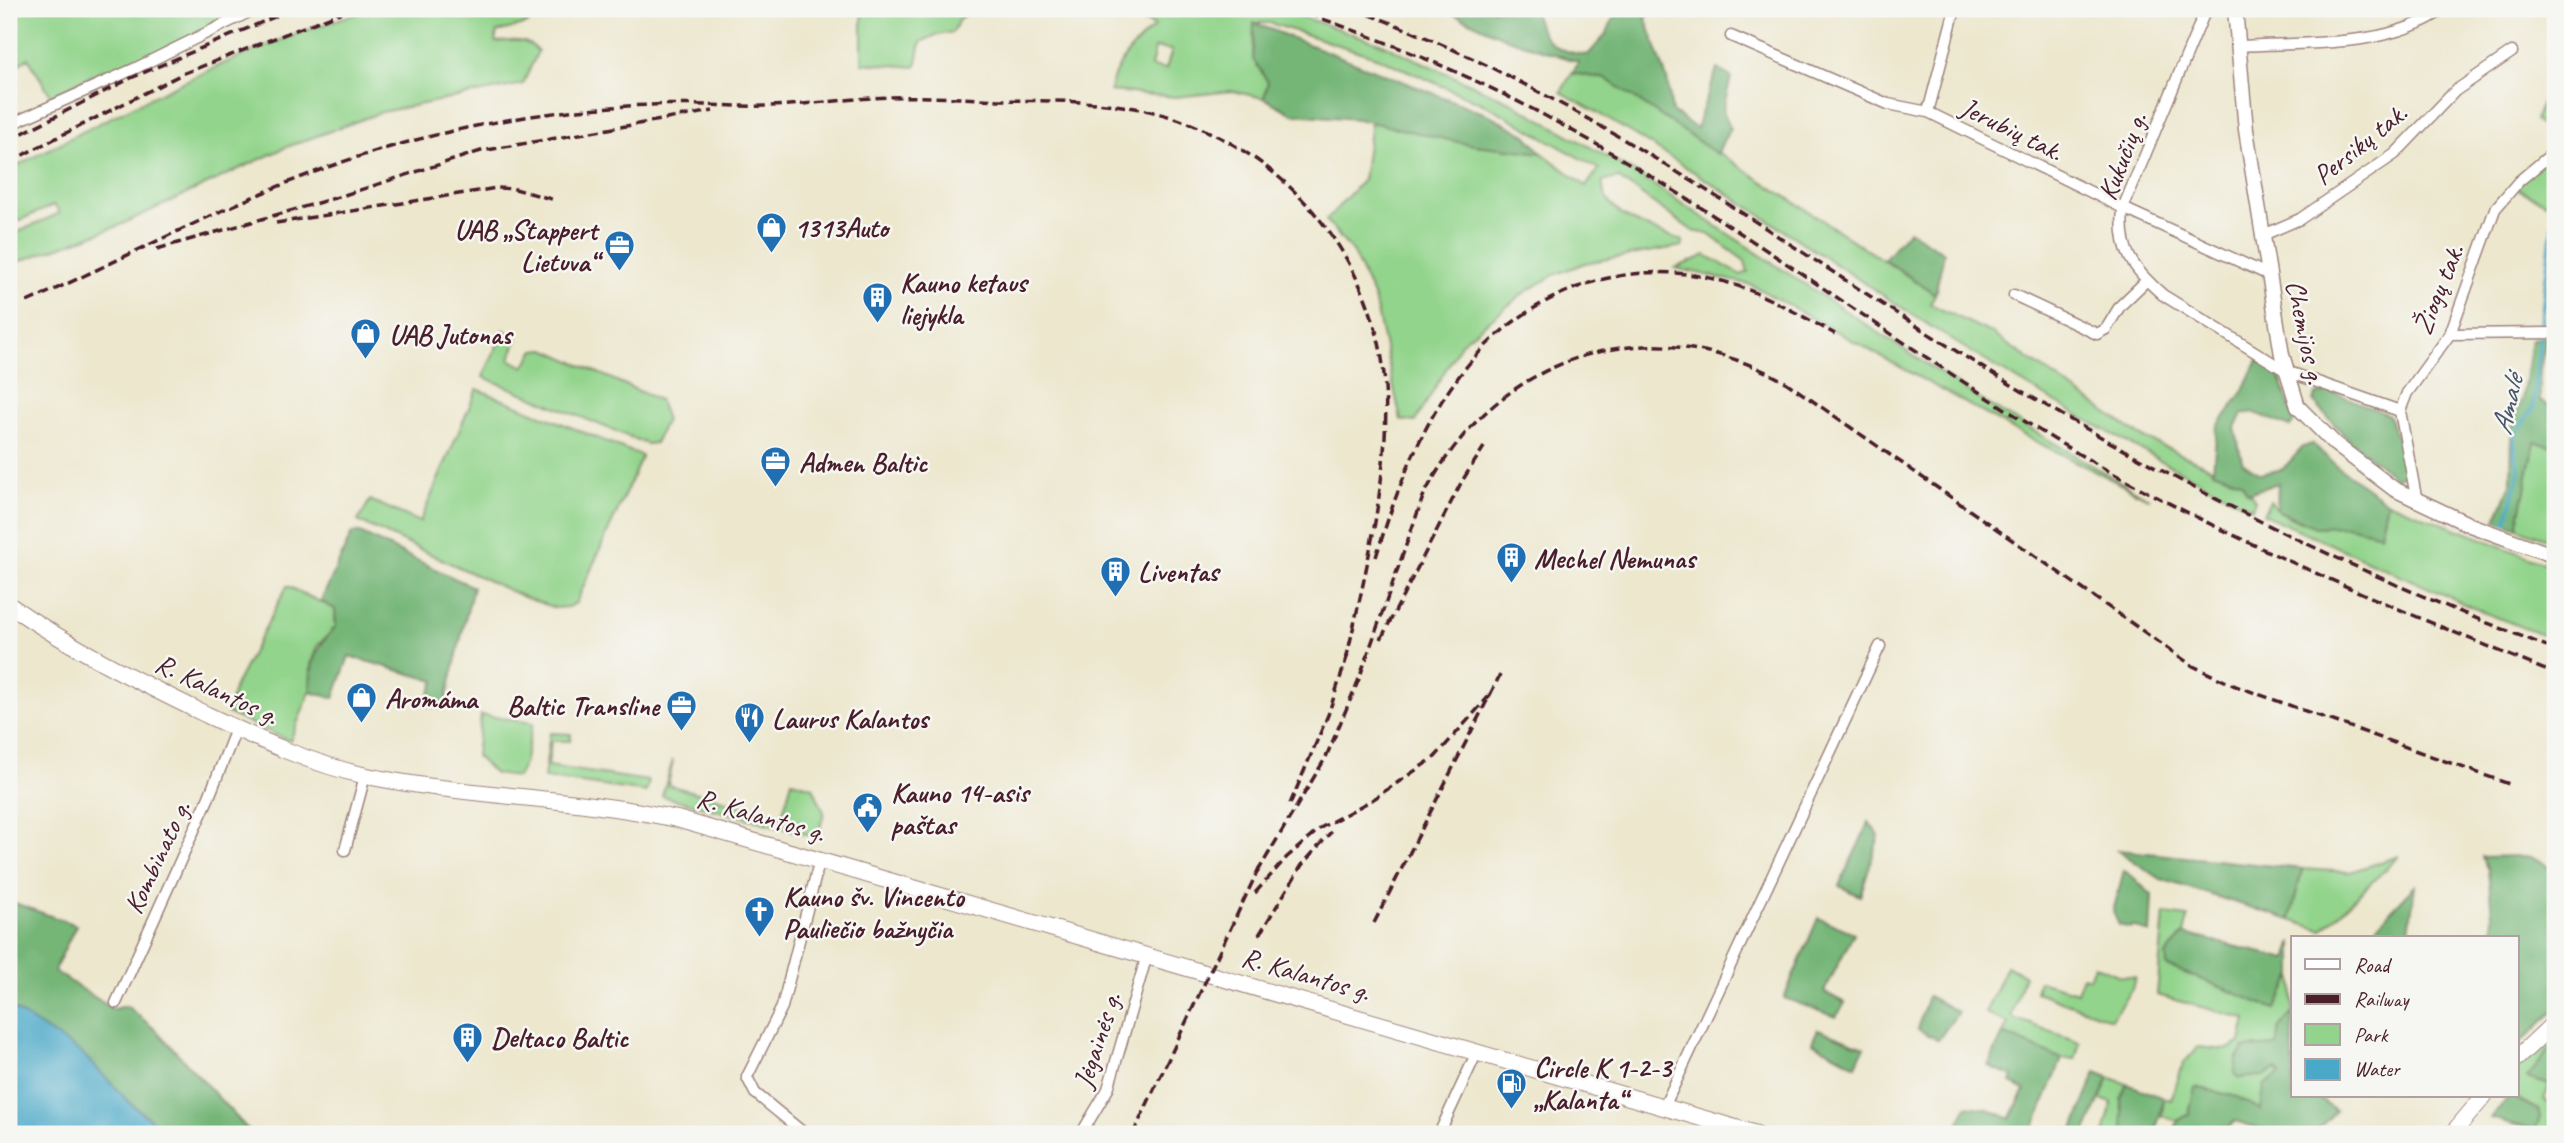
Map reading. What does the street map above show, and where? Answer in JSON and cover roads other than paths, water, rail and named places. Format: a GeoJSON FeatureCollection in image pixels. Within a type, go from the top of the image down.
{"type":"FeatureCollection","features":[{"type":"Feature","properties":{"kind":"main road","name":"Chemijos g."},"geometry":{"type":"LineString","coordinates":[[2235,9],[2246,130],[2286,371],[2298,407],[2315,426],[2394,489],[2417,502],[2555,556]]}},
{"type":"Feature","properties":{"kind":"main road","name":"R. Kalantos g."},"geometry":{"type":"LineString","coordinates":[[9,605],[109,666],[236,729],[302,757],[365,776],[645,812],[820,859],[1756,1134]]}},
{"type":"Feature","properties":{"kind":"main road"},"geometry":{"type":"LineString","coordinates":[[2518,1058],[2555,1022]]}},
{"type":"Feature","properties":{"kind":"main road"},"geometry":{"type":"LineString","coordinates":[[2452,1134],[2482,1098]]}},
{"type":"Feature","properties":{"kind":"street"},"geometry":{"type":"LineString","coordinates":[[9,125],[136,68],[255,9]]}},
{"type":"Feature","properties":{"kind":"street"},"geometry":{"type":"LineString","coordinates":[[1928,112],[1955,9]]}},
{"type":"Feature","properties":{"kind":"street","name":"Kukučių g."},"geometry":{"type":"LineString","coordinates":[[2206,9],[2123,208],[2120,233],[2124,251],[2146,281],[2163,295],[2286,371],[2400,411]]}},
{"type":"Feature","properties":{"kind":"street"},"geometry":{"type":"LineString","coordinates":[[2240,46],[2380,36],[2412,27],[2444,9]]}},
{"type":"Feature","properties":{"kind":"street","name":"Jerubių tak."},"geometry":{"type":"LineString","coordinates":[[1731,36],[1888,104],[1928,112],[2123,208],[2269,275]]}},
{"type":"Feature","properties":{"kind":"street","name":"Persikų tak."},"geometry":{"type":"LineString","coordinates":[[2263,235],[2300,219],[2395,154],[2455,91],[2512,52]]}},
{"type":"Feature","properties":{"kind":"street","name":"Žiogų tak."},"geometry":{"type":"LineString","coordinates":[[2400,411],[2407,393],[2450,334],[2495,209],[2519,181],[2555,151]]}},
{"type":"Feature","properties":{"kind":"street"},"geometry":{"type":"LineString","coordinates":[[2014,295],[2097,334],[2106,329],[2120,306],[2146,281]]}},
{"type":"Feature","properties":{"kind":"street"},"geometry":{"type":"LineString","coordinates":[[2450,334],[2555,333]]}},
{"type":"Feature","properties":{"kind":"street"},"geometry":{"type":"LineString","coordinates":[[2400,411],[2417,502]]}},
{"type":"Feature","properties":{"kind":"street"},"geometry":{"type":"LineString","coordinates":[[1664,1107],[1881,646]]}},
{"type":"Feature","properties":{"kind":"street","name":"Kombinato g."},"geometry":{"type":"LineString","coordinates":[[116,1003],[209,797],[236,729]]}},
{"type":"Feature","properties":{"kind":"street"},"geometry":{"type":"LineString","coordinates":[[345,850],[365,776]]}},
{"type":"Feature","properties":{"kind":"street"},"geometry":{"type":"LineString","coordinates":[[805,1134],[755,1093],[747,1077],[782,1007],[820,859]]}},
{"type":"Feature","properties":{"kind":"street","name":"Jėgainės g."},"geometry":{"type":"LineString","coordinates":[[1081,1134],[1108,1089],[1147,955]]}},
{"type":"Feature","properties":{"kind":"street"},"geometry":{"type":"LineString","coordinates":[[1439,1134],[1477,1052]]}},
{"type":"Feature","properties":{"kind":"water"},"geometry":{"type":"Polygon","coordinates":[[[9,1006],[82,1053],[131,1104],[169,1134],[9,1134],[9,1006]]]}},
{"type":"Feature","properties":{"kind":"waterway","name":"Amalė"},"geometry":{"type":"LineString","coordinates":[[2540,329],[2555,203]]}},
{"type":"Feature","properties":{"kind":"waterway","name":"Amalė"},"geometry":{"type":"LineString","coordinates":[[2506,523],[2520,471],[2515,456],[2515,435],[2533,408],[2540,337]]}},
{"type":"Feature","properties":{"kind":"railway"},"geometry":{"type":"LineString","coordinates":[[9,140],[131,78],[293,9]]}},
{"type":"Feature","properties":{"kind":"railway"},"geometry":{"type":"LineString","coordinates":[[9,162],[182,74],[350,9]]}},
{"type":"Feature","properties":{"kind":"railway"},"geometry":{"type":"LineString","coordinates":[[1294,9],[1457,72],[1551,119],[1677,192],[1981,393],[2103,468],[2294,563],[2555,674]]}},
{"type":"Feature","properties":{"kind":"railway"},"geometry":{"type":"LineString","coordinates":[[1354,9],[1432,40],[1582,115],[1725,202],[2010,384],[2161,470],[2238,510],[2395,584],[2555,649]]}},
{"type":"Feature","properties":{"kind":"railway"},"geometry":{"type":"LineString","coordinates":[[27,302],[201,220],[334,165],[413,141],[514,119],[617,107],[770,106],[903,97],[1072,102],[1145,110],[1187,123],[1227,141],[1263,165],[1296,193],[1324,225],[1348,261],[1366,301],[1379,343],[1386,419],[1378,502],[1346,660]]}},
{"type":"Feature","properties":{"kind":"railway"},"geometry":{"type":"LineString","coordinates":[[157,249],[335,198],[481,151],[713,111]]}},
{"type":"Feature","properties":{"kind":"railway"},"geometry":{"type":"LineString","coordinates":[[276,223],[497,188],[515,189],[555,200]]}},
{"type":"Feature","properties":{"kind":"railway"},"geometry":{"type":"LineString","coordinates":[[1376,557],[1405,473],[1445,396],[1471,362],[1501,332],[1536,307],[1578,287],[1611,277],[1680,273],[1714,279],[1746,289],[1835,334]]}},
{"type":"Feature","properties":{"kind":"railway"},"geometry":{"type":"LineString","coordinates":[[1257,873],[1326,757],[1359,679],[1423,497],[1453,448],[1490,408],[1533,378],[1580,357],[1630,347],[1682,348],[1735,359],[1787,383],[2193,666],[2233,685],[2509,784]]}},
{"type":"Feature","properties":{"kind":"railway"},"geometry":{"type":"LineString","coordinates":[[1381,639],[1462,481],[1484,447]]}},
{"type":"Feature","properties":{"kind":"railway"},"geometry":{"type":"LineString","coordinates":[[1290,804],[1328,715],[1349,651]]}},
{"type":"Feature","properties":{"kind":"railway"},"geometry":{"type":"LineString","coordinates":[[1374,923],[1500,675]]}},
{"type":"Feature","properties":{"kind":"railway"},"geometry":{"type":"LineString","coordinates":[[1255,893],[1287,857],[1322,827],[1372,800],[1435,757],[1490,695]]}},
{"type":"Feature","properties":{"kind":"railway"},"geometry":{"type":"LineString","coordinates":[[1259,935],[1302,865],[1331,832]]}},
{"type":"Feature","properties":{"kind":"railway"},"geometry":{"type":"LineString","coordinates":[[1133,1134],[1261,864]]}},
{"type":"Feature","properties":{"kind":"place","name":"1313Auto"},"geometry":{"type":"Point","coordinates":[771,254]}},
{"type":"Feature","properties":{"kind":"place","name":"UAB „Stappert Lietuva“"},"geometry":{"type":"Point","coordinates":[620,272]}},
{"type":"Feature","properties":{"kind":"place","name":"Kauno ketaus liejykla"},"geometry":{"type":"Point","coordinates":[877,325]}},
{"type":"Feature","properties":{"kind":"place","name":"UAB Jutonas"},"geometry":{"type":"Point","coordinates":[366,361]}},
{"type":"Feature","properties":{"kind":"place","name":"Admen Baltic"},"geometry":{"type":"Point","coordinates":[776,489]}},
{"type":"Feature","properties":{"kind":"place","name":"Mechel Nemunas"},"geometry":{"type":"Point","coordinates":[1511,585]}},
{"type":"Feature","properties":{"kind":"place","name":"Liventas"},"geometry":{"type":"Point","coordinates":[1115,598]}},
{"type":"Feature","properties":{"kind":"place","name":"Aromáma"},"geometry":{"type":"Point","coordinates":[362,725]}},
{"type":"Feature","properties":{"kind":"place","name":"Baltic Transline"},"geometry":{"type":"Point","coordinates":[682,732]}},
{"type":"Feature","properties":{"kind":"place","name":"Laurus Kalantos"},"geometry":{"type":"Point","coordinates":[749,745]}},
{"type":"Feature","properties":{"kind":"place","name":"Kauno 14-asis paštas"},"geometry":{"type":"Point","coordinates":[868,835]}},
{"type":"Feature","properties":{"kind":"place","name":"Kauno šv. Vincento Pauliečio bažnyčia"},"geometry":{"type":"Point","coordinates":[760,939]}},
{"type":"Feature","properties":{"kind":"place","name":"Deltaco Baltic"},"geometry":{"type":"Point","coordinates":[468,1064]}},
{"type":"Feature","properties":{"kind":"place","name":"Circle K 1-2-3 „Kalanta“"},"geometry":{"type":"Point","coordinates":[1511,1110]}}]}
